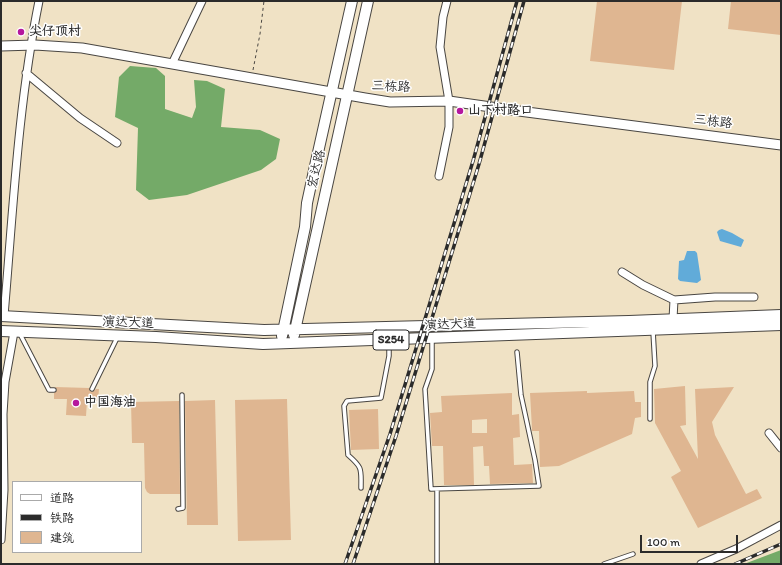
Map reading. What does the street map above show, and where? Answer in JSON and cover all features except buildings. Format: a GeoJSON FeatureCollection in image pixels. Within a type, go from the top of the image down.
{"type":"FeatureCollection","features":[{"type":"Feature","properties":{"kind":"main road","name":"宏达路"},"geometry":{"type":"LineString","coordinates":[[281,344],[305,227],[307,203],[352,1]]}},
{"type":"Feature","properties":{"kind":"main road","name":"宏达路"},"geometry":{"type":"LineString","coordinates":[[293,343],[368,1]]}},
{"type":"Feature","properties":{"kind":"main road","name":"三栋路"},"geometry":{"type":"LineString","coordinates":[[1,46],[30,45],[82,48],[390,102],[449,101],[781,145]]}},
{"type":"Feature","properties":{"kind":"main road","name":"演达大道"},"geometry":{"type":"LineString","coordinates":[[2,316],[257,330],[295,330],[781,315]]}},
{"type":"Feature","properties":{"kind":"main road","name":"演达大道"},"geometry":{"type":"LineString","coordinates":[[1,331],[281,344],[781,325]]}},
{"type":"Feature","properties":{"kind":"street"},"geometry":{"type":"LineString","coordinates":[[2,316],[20,116],[30,45],[39,1]]}},
{"type":"Feature","properties":{"kind":"street"},"geometry":{"type":"LineString","coordinates":[[172,64],[202,1]]}},
{"type":"Feature","properties":{"kind":"street"},"geometry":{"type":"LineString","coordinates":[[439,176],[449,127],[449,101],[440,46],[443,17],[447,1]]}},
{"type":"Feature","properties":{"kind":"street"},"geometry":{"type":"LineString","coordinates":[[26,72],[80,118],[117,143]]}},
{"type":"Feature","properties":{"kind":"street"},"geometry":{"type":"LineString","coordinates":[[622,272],[643,285],[674,300],[716,297],[754,297]]}},
{"type":"Feature","properties":{"kind":"street"},"geometry":{"type":"LineString","coordinates":[[673,319],[674,300]]}},
{"type":"Feature","properties":{"kind":"street"},"geometry":{"type":"LineString","coordinates":[[1,540],[4,490],[3,414],[5,382],[17,332]]}},
{"type":"Feature","properties":{"kind":"street"},"geometry":{"type":"LineString","coordinates":[[769,433],[781,448]]}},
{"type":"Feature","properties":{"kind":"street"},"geometry":{"type":"LineString","coordinates":[[701,564],[736,549],[781,525]]}},
{"type":"Feature","properties":{"kind":"lane"},"geometry":{"type":"LineString","coordinates":[[650,418],[650,382],[655,366],[653,330]]}},
{"type":"Feature","properties":{"kind":"lane"},"geometry":{"type":"LineString","coordinates":[[17,332],[49,390],[54,390]]}},
{"type":"Feature","properties":{"kind":"lane"},"geometry":{"type":"LineString","coordinates":[[92,389],[118,336]]}},
{"type":"Feature","properties":{"kind":"lane"},"geometry":{"type":"LineString","coordinates":[[432,338],[432,369],[425,389],[431,489],[539,486],[521,395],[517,352]]}},
{"type":"Feature","properties":{"kind":"lane"},"geometry":{"type":"LineString","coordinates":[[361,488],[361,473],[359,465],[348,455],[344,406],[347,401],[381,398],[389,356],[389,340]]}},
{"type":"Feature","properties":{"kind":"lane"},"geometry":{"type":"LineString","coordinates":[[178,509],[184,508],[182,395]]}},
{"type":"Feature","properties":{"kind":"lane"},"geometry":{"type":"LineString","coordinates":[[437,489],[437,564]]}},
{"type":"Feature","properties":{"kind":"lane"},"geometry":{"type":"LineString","coordinates":[[604,564],[633,554]]}},
{"type":"Feature","properties":{"kind":"path"},"geometry":{"type":"LineString","coordinates":[[251,78],[260,34],[264,1]]}},
{"type":"Feature","properties":{"kind":"green space"},"geometry":{"type":"Polygon","coordinates":[[[130,66],[156,68],[165,76],[165,109],[192,118],[196,107],[194,80],[207,81],[225,89],[221,127],[260,130],[280,139],[276,159],[261,170],[187,195],[149,200],[136,190],[138,128],[115,117],[119,77],[130,66]]]}},
{"type":"Feature","properties":{"kind":"green space"},"geometry":{"type":"Polygon","coordinates":[[[781,550],[781,564],[744,564],[781,550]]]}},
{"type":"Feature","properties":{"kind":"water"},"geometry":{"type":"Polygon","coordinates":[[[722,229],[744,240],[741,247],[720,241],[717,232],[722,229]]]}},
{"type":"Feature","properties":{"kind":"water"},"geometry":{"type":"Polygon","coordinates":[[[687,251],[695,251],[697,253],[701,280],[697,283],[680,281],[678,279],[679,261],[684,260],[687,251]]]}},
{"type":"Feature","properties":{"kind":"railway"},"geometry":{"type":"LineString","coordinates":[[345,564],[390,434],[473,161],[517,1]]}},
{"type":"Feature","properties":{"kind":"railway"},"geometry":{"type":"LineString","coordinates":[[353,564],[396,436],[479,164],[524,1]]}},
{"type":"Feature","properties":{"kind":"railway"},"geometry":{"type":"LineString","coordinates":[[735,564],[781,544]]}},
{"type":"Feature","properties":{"kind":"place","name":"尖仔顶村"},"geometry":{"type":"Point","coordinates":[21,32]}},
{"type":"Feature","properties":{"kind":"place","name":"山下村路口"},"geometry":{"type":"Point","coordinates":[460,111]}},
{"type":"Feature","properties":{"kind":"place","name":"中国海油"},"geometry":{"type":"Point","coordinates":[76,403]}}]}
